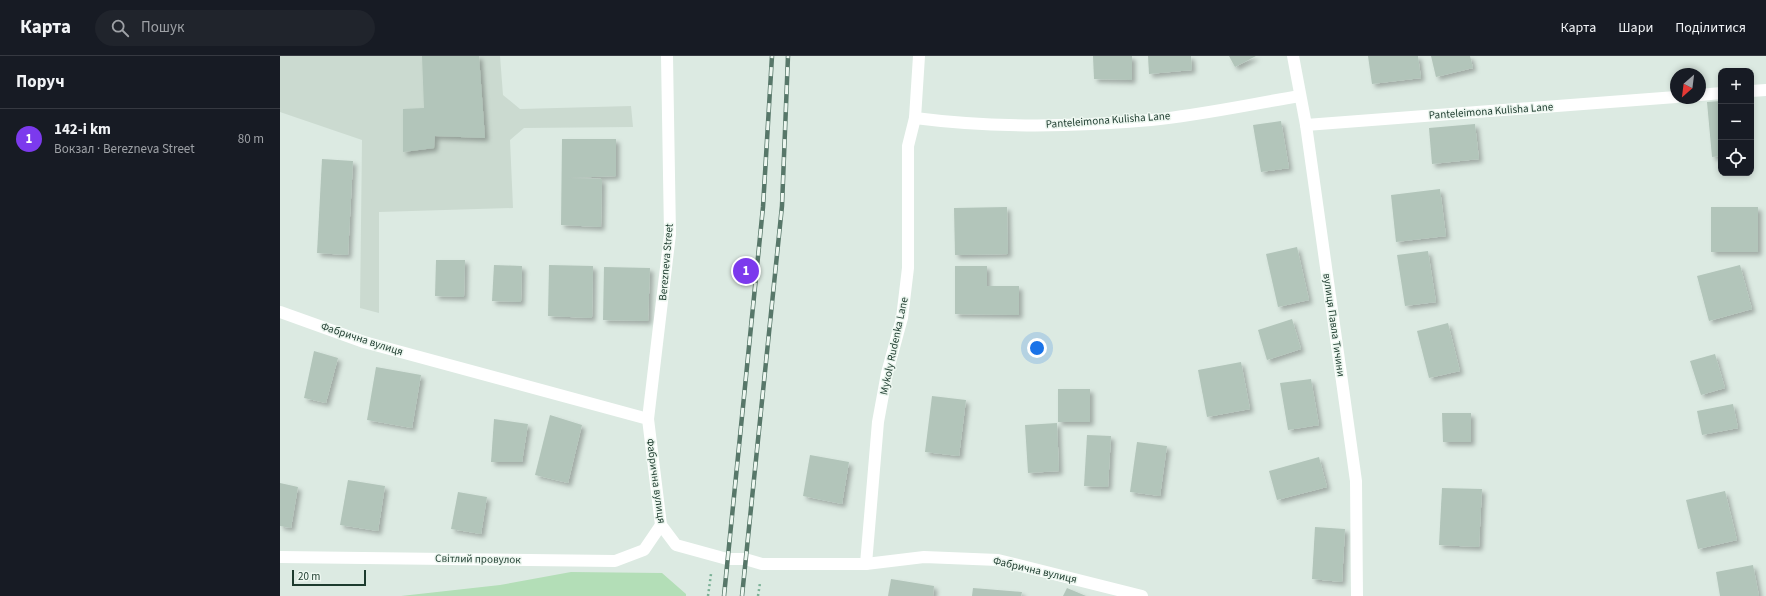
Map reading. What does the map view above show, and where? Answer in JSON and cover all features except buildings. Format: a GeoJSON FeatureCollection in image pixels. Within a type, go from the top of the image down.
{"type":"FeatureCollection","features":[{"type":"Feature","properties":{"kind":"street","name":"Berezneva Street"},"geometry":{"type":"LineString","coordinates":[[648,419],[670,234],[667,56]]}},
{"type":"Feature","properties":{"kind":"street","name":"Mykoly Rudenka Lane"},"geometry":{"type":"LineString","coordinates":[[866,564],[878,422],[888,373],[902,318],[908,268],[908,146],[915,118],[919,56]]}},
{"type":"Feature","properties":{"kind":"street","name":"вулиця Павла Тичини"},"geometry":{"type":"LineString","coordinates":[[1293,56],[1306,125],[1356,481],[1357,596]]}},
{"type":"Feature","properties":{"kind":"street"},"geometry":{"type":"LineString","coordinates":[[1754,91],[1766,90]]}},
{"type":"Feature","properties":{"kind":"street"},"geometry":{"type":"LineString","coordinates":[[1706,94],[1718,93]]}},
{"type":"Feature","properties":{"kind":"street","name":"Panteleimona Kulisha Lane"},"geometry":{"type":"LineString","coordinates":[[915,118],[944,122],[1058,125],[1151,120],[1300,96]]}},
{"type":"Feature","properties":{"kind":"street","name":"Panteleimona Kulisha Lane"},"geometry":{"type":"LineString","coordinates":[[1306,125],[1670,96]]}},
{"type":"Feature","properties":{"kind":"street","name":"Фабрична вулиця"},"geometry":{"type":"LineString","coordinates":[[280,312],[364,342],[648,419],[660,525],[676,545],[727,559],[745,560],[762,564],[866,564],[924,556],[998,560],[1142,596]]}},
{"type":"Feature","properties":{"kind":"street","name":"Світлий провулок"},"geometry":{"type":"LineString","coordinates":[[280,557],[615,561],[644,550],[660,525]]}},
{"type":"Feature","properties":{"kind":"shaded area"},"geometry":{"type":"Polygon","coordinates":[[[280,56],[500,56],[503,95],[520,109],[631,106],[633,127],[524,128],[510,140],[513,208],[379,212],[379,313],[360,308],[362,140],[280,112],[280,56]]]}},
{"type":"Feature","properties":{"kind":"green space"},"geometry":{"type":"Polygon","coordinates":[[[571,572],[662,573],[686,594],[686,596],[401,596],[500,585],[571,572]]]}},
{"type":"Feature","properties":{"kind":"railway"},"geometry":{"type":"LineString","coordinates":[[724,596],[763,207],[772,56]]}},
{"type":"Feature","properties":{"kind":"railway"},"geometry":{"type":"LineString","coordinates":[[742,596],[782,206],[788,56]]}},
{"type":"Feature","properties":{"kind":"place","name":"142-i km"},"geometry":{"type":"Point","coordinates":[746,271]}}]}
